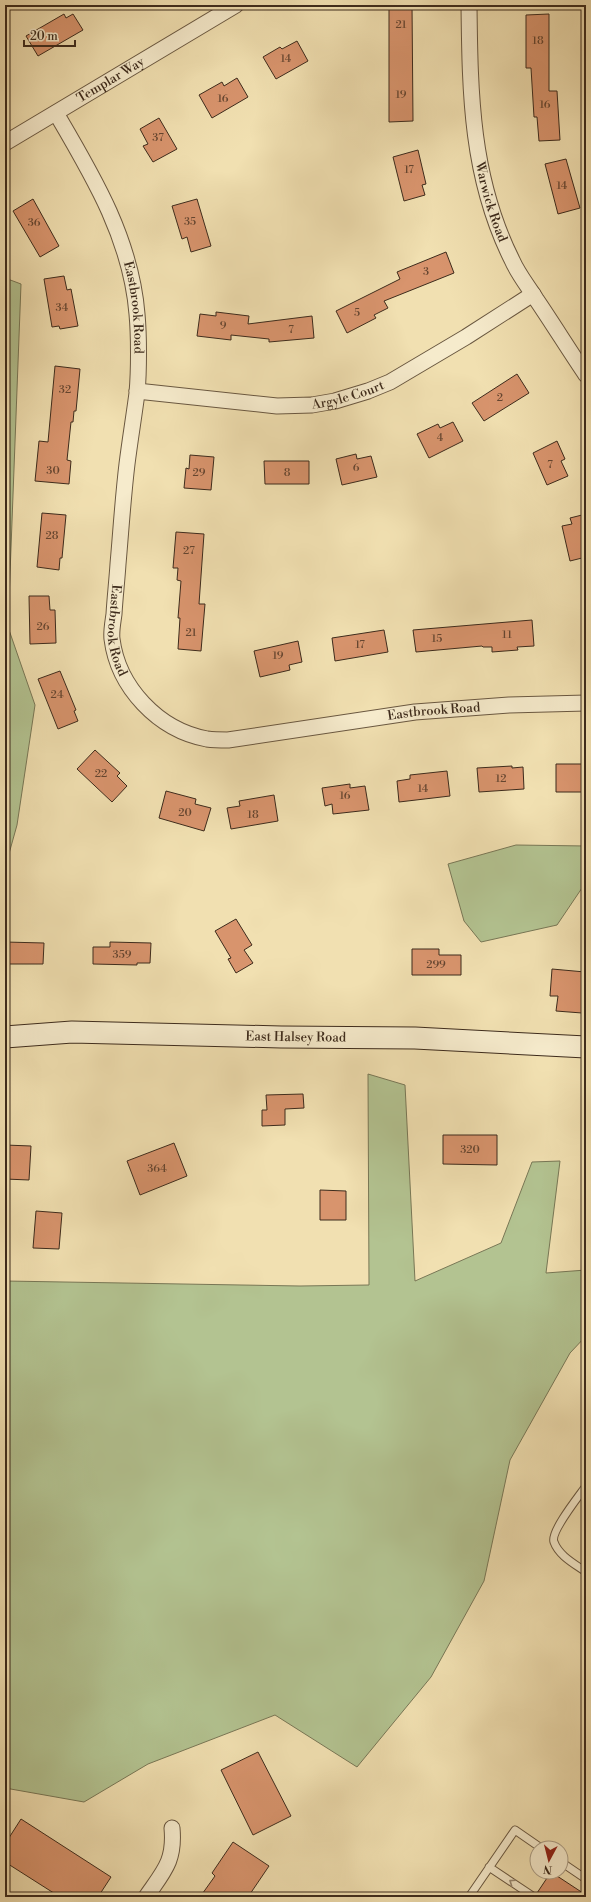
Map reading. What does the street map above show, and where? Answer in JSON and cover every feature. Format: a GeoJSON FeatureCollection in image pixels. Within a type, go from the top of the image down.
{"type":"FeatureCollection","features":[{"type":"Feature","properties":{"kind":"street","name":"Templar Way"},"geometry":{"type":"LineString","coordinates":[[5,143],[236,5]]}},
{"type":"Feature","properties":{"kind":"street","name":"Warwick Road"},"geometry":{"type":"LineString","coordinates":[[469,5],[473,118],[479,164],[487,199],[498,230],[513,262],[586,376]]}},
{"type":"Feature","properties":{"kind":"street","name":"Eastbrook Road"},"geometry":{"type":"LineString","coordinates":[[56,113],[91,172],[116,224],[124,246],[132,280],[137,314],[137,391],[127,465],[112,637],[116,655],[132,690],[156,715],[176,728],[197,737],[228,740],[415,712],[509,705],[586,703]]}},
{"type":"Feature","properties":{"kind":"street","name":"Argyle Court"},"geometry":{"type":"LineString","coordinates":[[137,391],[277,406],[312,405],[335,401],[368,392],[390,382],[466,337],[533,294]]}},
{"type":"Feature","properties":{"kind":"street","name":"East Halsey Road"},"geometry":{"type":"LineString","coordinates":[[5,1037],[72,1032],[281,1038],[415,1038],[586,1047]]}},
{"type":"Feature","properties":{"kind":"street"},"geometry":{"type":"LineString","coordinates":[[146,1897],[168,1865],[174,1845],[172,1828]]}},
{"type":"Feature","properties":{"kind":"lane"},"geometry":{"type":"LineString","coordinates":[[586,1486],[554,1534],[553,1541],[558,1550],[586,1572]]}},
{"type":"Feature","properties":{"kind":"lane"},"geometry":{"type":"LineString","coordinates":[[469,1897],[515,1830],[529,1840]]}},
{"type":"Feature","properties":{"kind":"lane"},"geometry":{"type":"LineString","coordinates":[[489,1867],[534,1897]]}},
{"type":"Feature","properties":{"kind":"lane"},"geometry":{"type":"LineString","coordinates":[[569,1867],[586,1879]]}},
{"type":"Feature","properties":{"kind":"green space"},"geometry":{"type":"Polygon","coordinates":[[[5,278],[21,284],[8,627],[35,705],[17,825],[5,868],[5,278]]]}},
{"type":"Feature","properties":{"kind":"green space"},"geometry":{"type":"Polygon","coordinates":[[[516,845],[586,846],[586,893],[582,888],[557,925],[481,942],[464,921],[448,864],[516,845]]]}},
{"type":"Feature","properties":{"kind":"green space"},"geometry":{"type":"Polygon","coordinates":[[[368,1074],[405,1085],[415,1281],[501,1243],[532,1162],[560,1161],[546,1273],[586,1270],[586,1336],[570,1353],[510,1460],[484,1581],[431,1677],[357,1767],[275,1715],[148,1764],[84,1802],[5,1788],[5,1281],[300,1286],[369,1285],[368,1074]]]}},
{"type":"Feature","properties":{"kind":"building"},"geometry":{"type":"Polygon","coordinates":[[[389,5],[412,5],[413,121],[389,122],[389,5]]]}},
{"type":"Feature","properties":{"kind":"building"},"geometry":{"type":"Polygon","coordinates":[[[64,14],[66,18],[73,14],[83,30],[38,56],[26,36],[64,14]]]}},
{"type":"Feature","properties":{"kind":"building"},"geometry":{"type":"Polygon","coordinates":[[[549,14],[549,91],[557,91],[560,140],[539,141],[537,117],[534,117],[531,68],[526,68],[526,15],[549,14]]]}},
{"type":"Feature","properties":{"kind":"building"},"geometry":{"type":"Polygon","coordinates":[[[297,41],[308,61],[276,79],[263,57],[280,47],[282,49],[297,41]]]}},
{"type":"Feature","properties":{"kind":"building"},"geometry":{"type":"Polygon","coordinates":[[[237,78],[248,97],[212,118],[199,95],[222,82],[224,86],[237,78]]]}},
{"type":"Feature","properties":{"kind":"building"},"geometry":{"type":"Polygon","coordinates":[[[159,118],[177,149],[153,162],[143,146],[148,144],[140,129],[159,118]]]}},
{"type":"Feature","properties":{"kind":"building"},"geometry":{"type":"Polygon","coordinates":[[[418,150],[426,184],[422,185],[425,195],[404,201],[393,157],[418,150]]]}},
{"type":"Feature","properties":{"kind":"building"},"geometry":{"type":"Polygon","coordinates":[[[566,159],[580,208],[558,214],[545,164],[566,159]]]}},
{"type":"Feature","properties":{"kind":"building"},"geometry":{"type":"Polygon","coordinates":[[[33,199],[59,246],[40,257],[13,211],[33,199]]]}},
{"type":"Feature","properties":{"kind":"building"},"geometry":{"type":"Polygon","coordinates":[[[197,199],[211,246],[191,252],[187,237],[182,239],[172,206],[197,199]]]}},
{"type":"Feature","properties":{"kind":"building"},"geometry":{"type":"Polygon","coordinates":[[[446,252],[454,273],[384,301],[388,308],[374,315],[376,318],[347,333],[336,311],[400,279],[397,272],[446,252]]]}},
{"type":"Feature","properties":{"kind":"building"},"geometry":{"type":"Polygon","coordinates":[[[64,276],[67,290],[71,289],[78,326],[60,329],[59,326],[52,327],[44,279],[64,276]]]}},
{"type":"Feature","properties":{"kind":"building"},"geometry":{"type":"Polygon","coordinates":[[[216,312],[249,316],[248,324],[312,316],[314,338],[269,342],[269,339],[231,335],[231,340],[197,336],[200,314],[216,316],[216,312]]]}},
{"type":"Feature","properties":{"kind":"building"},"geometry":{"type":"Polygon","coordinates":[[[55,366],[80,369],[76,411],[74,411],[73,422],[71,422],[67,460],[71,461],[69,484],[35,481],[39,441],[48,442],[55,366]]]}},
{"type":"Feature","properties":{"kind":"building"},"geometry":{"type":"Polygon","coordinates":[[[517,374],[529,393],[484,421],[472,403],[517,374]]]}},
{"type":"Feature","properties":{"kind":"building"},"geometry":{"type":"Polygon","coordinates":[[[453,422],[463,441],[429,458],[417,434],[438,424],[440,428],[453,422]]]}},
{"type":"Feature","properties":{"kind":"building"},"geometry":{"type":"Polygon","coordinates":[[[557,441],[565,459],[561,461],[568,476],[547,485],[533,453],[557,441]]]}},
{"type":"Feature","properties":{"kind":"building"},"geometry":{"type":"Polygon","coordinates":[[[356,454],[357,459],[371,456],[377,477],[342,485],[336,459],[356,454]]]}},
{"type":"Feature","properties":{"kind":"building"},"geometry":{"type":"Polygon","coordinates":[[[190,455],[214,457],[211,490],[184,488],[186,468],[189,469],[190,455]]]}},
{"type":"Feature","properties":{"kind":"building"},"geometry":{"type":"Polygon","coordinates":[[[264,461],[309,461],[309,484],[265,484],[264,461]]]}},
{"type":"Feature","properties":{"kind":"building"},"geometry":{"type":"Polygon","coordinates":[[[42,513],[66,515],[62,558],[60,558],[59,570],[37,567],[42,513]]]}},
{"type":"Feature","properties":{"kind":"building"},"geometry":{"type":"Polygon","coordinates":[[[586,514],[586,557],[570,561],[562,526],[572,524],[570,518],[586,514]]]}},
{"type":"Feature","properties":{"kind":"building"},"geometry":{"type":"Polygon","coordinates":[[[176,532],[204,534],[199,604],[205,604],[201,651],[178,649],[180,618],[178,618],[181,581],[177,580],[178,568],[173,568],[176,532]]]}},
{"type":"Feature","properties":{"kind":"building"},"geometry":{"type":"Polygon","coordinates":[[[29,596],[49,596],[50,610],[55,610],[56,643],[30,644],[29,596]]]}},
{"type":"Feature","properties":{"kind":"building"},"geometry":{"type":"Polygon","coordinates":[[[532,620],[534,646],[517,647],[518,650],[492,652],[492,647],[482,646],[416,652],[413,630],[532,620]]]}},
{"type":"Feature","properties":{"kind":"building"},"geometry":{"type":"Polygon","coordinates":[[[384,630],[388,652],[335,661],[332,638],[384,630]]]}},
{"type":"Feature","properties":{"kind":"building"},"geometry":{"type":"Polygon","coordinates":[[[298,641],[302,662],[289,665],[290,670],[260,677],[254,651],[298,641]]]}},
{"type":"Feature","properties":{"kind":"building"},"geometry":{"type":"Polygon","coordinates":[[[60,671],[76,710],[74,711],[78,721],[58,729],[38,679],[60,671]]]}},
{"type":"Feature","properties":{"kind":"building"},"geometry":{"type":"Polygon","coordinates":[[[95,750],[120,773],[117,776],[127,786],[112,802],[77,769],[95,750]]]}},
{"type":"Feature","properties":{"kind":"building"},"geometry":{"type":"Polygon","coordinates":[[[556,764],[584,764],[584,769],[586,769],[586,792],[556,792],[556,764]]]}},
{"type":"Feature","properties":{"kind":"building"},"geometry":{"type":"Polygon","coordinates":[[[512,766],[512,768],[523,767],[524,789],[479,792],[477,768],[512,766]]]}},
{"type":"Feature","properties":{"kind":"building"},"geometry":{"type":"Polygon","coordinates":[[[447,771],[450,796],[399,802],[397,781],[410,779],[410,775],[447,771]]]}},
{"type":"Feature","properties":{"kind":"building"},"geometry":{"type":"Polygon","coordinates":[[[350,784],[350,788],[365,786],[369,810],[333,814],[332,804],[325,806],[322,788],[350,784]]]}},
{"type":"Feature","properties":{"kind":"building"},"geometry":{"type":"Polygon","coordinates":[[[166,791],[196,799],[195,804],[211,808],[204,831],[159,818],[166,791]]]}},
{"type":"Feature","properties":{"kind":"building"},"geometry":{"type":"Polygon","coordinates":[[[274,795],[278,821],[231,829],[227,808],[240,806],[239,801],[274,795]]]}},
{"type":"Feature","properties":{"kind":"building"},"geometry":{"type":"Polygon","coordinates":[[[236,919],[252,945],[244,950],[253,963],[236,973],[228,959],[231,958],[215,931],[236,919]]]}},
{"type":"Feature","properties":{"kind":"building"},"geometry":{"type":"Polygon","coordinates":[[[5,942],[44,943],[43,964],[5,964],[5,942]]]}},
{"type":"Feature","properties":{"kind":"building"},"geometry":{"type":"Polygon","coordinates":[[[110,942],[151,943],[150,963],[137,963],[137,965],[93,964],[93,947],[110,947],[110,942]]]}},
{"type":"Feature","properties":{"kind":"building"},"geometry":{"type":"Polygon","coordinates":[[[412,949],[439,949],[439,955],[461,955],[461,975],[412,975],[412,949]]]}},
{"type":"Feature","properties":{"kind":"building"},"geometry":{"type":"Polygon","coordinates":[[[552,969],[585,972],[582,1013],[556,1011],[558,996],[550,996],[552,969]]]}},
{"type":"Feature","properties":{"kind":"building"},"geometry":{"type":"Polygon","coordinates":[[[303,1094],[304,1108],[285,1109],[285,1125],[262,1126],[262,1110],[267,1110],[266,1095],[303,1094]]]}},
{"type":"Feature","properties":{"kind":"building"},"geometry":{"type":"Polygon","coordinates":[[[443,1135],[497,1135],[497,1165],[443,1164],[443,1135]]]}},
{"type":"Feature","properties":{"kind":"building"},"geometry":{"type":"Polygon","coordinates":[[[174,1143],[187,1176],[140,1195],[127,1161],[174,1143]]]}},
{"type":"Feature","properties":{"kind":"building"},"geometry":{"type":"Polygon","coordinates":[[[5,1145],[31,1146],[29,1180],[5,1179],[5,1145]]]}},
{"type":"Feature","properties":{"kind":"building"},"geometry":{"type":"Polygon","coordinates":[[[320,1190],[346,1191],[346,1220],[320,1220],[320,1190]]]}},
{"type":"Feature","properties":{"kind":"building"},"geometry":{"type":"Polygon","coordinates":[[[36,1211],[62,1213],[59,1249],[33,1248],[36,1211]]]}},
{"type":"Feature","properties":{"kind":"building"},"geometry":{"type":"Polygon","coordinates":[[[258,1752],[291,1816],[253,1835],[221,1770],[258,1752]]]}},
{"type":"Feature","properties":{"kind":"building"},"geometry":{"type":"Polygon","coordinates":[[[21,1819],[111,1877],[98,1897],[60,1897],[5,1862],[5,1844],[21,1819]]]}},
{"type":"Feature","properties":{"kind":"building"},"geometry":{"type":"Polygon","coordinates":[[[233,1842],[269,1866],[248,1897],[200,1897],[215,1876],[212,1873],[233,1842]]]}},
{"type":"Feature","properties":{"kind":"building"},"geometry":{"type":"Polygon","coordinates":[[[546,1880],[563,1880],[586,1895],[586,1897],[539,1897],[537,1893],[546,1880]]]}}]}
